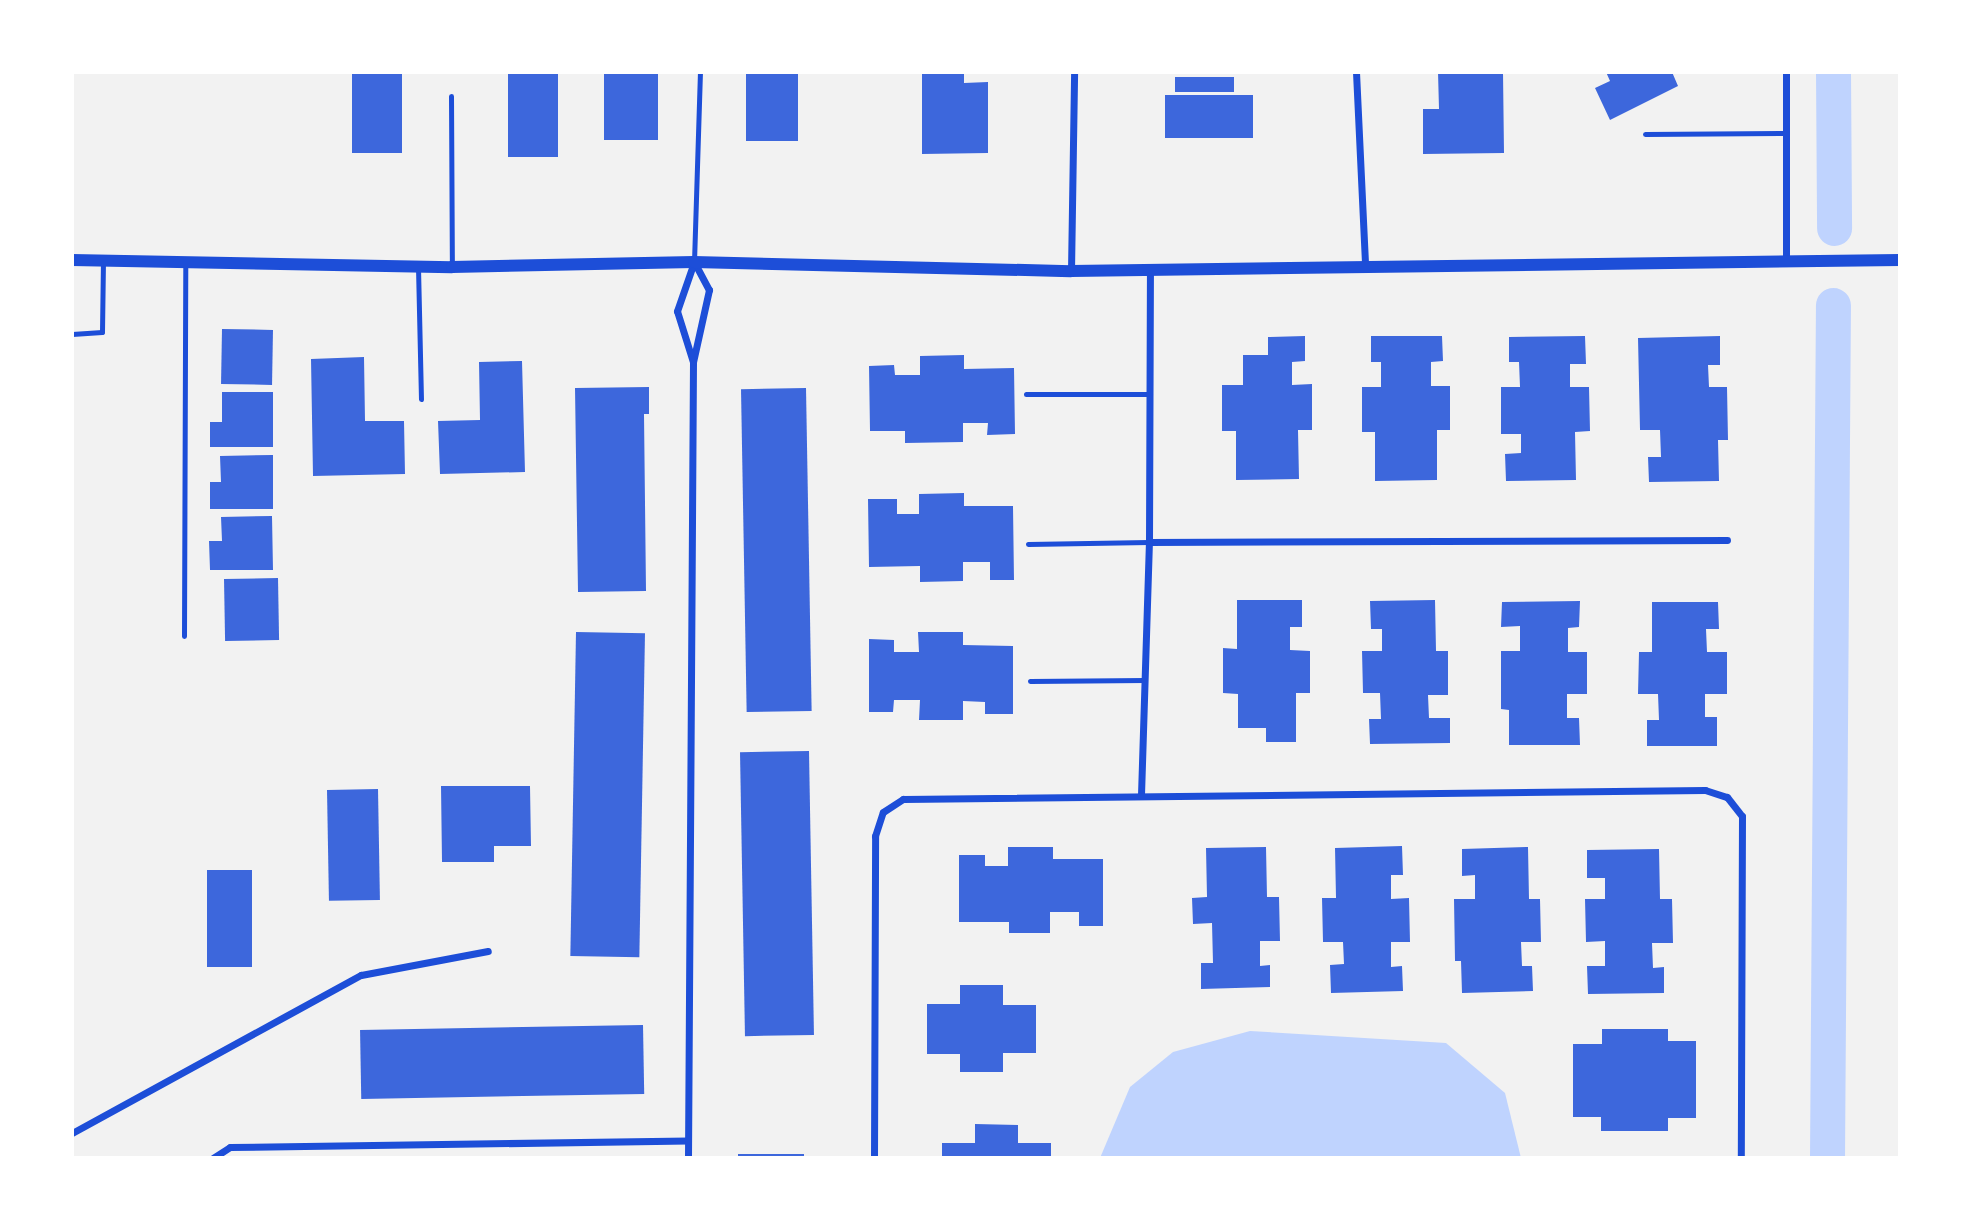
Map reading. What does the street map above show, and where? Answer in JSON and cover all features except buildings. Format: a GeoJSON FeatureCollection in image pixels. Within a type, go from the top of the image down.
{"type":"FeatureCollection","features":[{"type":"Feature","properties":{"kind":"street"},"geometry":{"type":"LineString","coordinates":[[1071,271],[1074,72]]}},
{"type":"Feature","properties":{"kind":"street"},"geometry":{"type":"LineString","coordinates":[[1356,72],[1365,267]]}},
{"type":"Feature","properties":{"kind":"street"},"geometry":{"type":"LineString","coordinates":[[1786,72],[1786,260]]}},
{"type":"Feature","properties":{"kind":"street"},"geometry":{"type":"LineString","coordinates":[[72,260],[418,267],[694,262],[1071,271],[1900,260]]}},
{"type":"Feature","properties":{"kind":"street"},"geometry":{"type":"LineString","coordinates":[[693,362],[677,311],[694,262]]}},
{"type":"Feature","properties":{"kind":"street"},"geometry":{"type":"LineString","coordinates":[[688,1158],[693,362],[709,290],[694,262]]}},
{"type":"Feature","properties":{"kind":"street"},"geometry":{"type":"LineString","coordinates":[[1141,795],[1149,542],[1150,270]]}},
{"type":"Feature","properties":{"kind":"street"},"geometry":{"type":"LineString","coordinates":[[1149,542],[1727,540]]}},
{"type":"Feature","properties":{"kind":"street"},"geometry":{"type":"LineString","coordinates":[[874,1158],[875,836],[883,813],[903,799],[1705,790],[1727,797],[1742,816],[1741,1158]]}},
{"type":"Feature","properties":{"kind":"street"},"geometry":{"type":"LineString","coordinates":[[72,1133],[361,975],[488,951]]}},
{"type":"Feature","properties":{"kind":"street"},"geometry":{"type":"LineString","coordinates":[[213,1158],[230,1147],[688,1141]]}},
{"type":"Feature","properties":{"kind":"lane"},"geometry":{"type":"LineString","coordinates":[[694,262],[700,72]]}},
{"type":"Feature","properties":{"kind":"lane"},"geometry":{"type":"LineString","coordinates":[[451,96],[452,267]]}},
{"type":"Feature","properties":{"kind":"lane"},"geometry":{"type":"LineString","coordinates":[[1646,134],[1786,133]]}},
{"type":"Feature","properties":{"kind":"lane"},"geometry":{"type":"LineString","coordinates":[[72,334],[102,332],[103,261]]}},
{"type":"Feature","properties":{"kind":"lane"},"geometry":{"type":"LineString","coordinates":[[184,636],[185,262]]}},
{"type":"Feature","properties":{"kind":"lane"},"geometry":{"type":"LineString","coordinates":[[418,267],[421,399]]}},
{"type":"Feature","properties":{"kind":"lane"},"geometry":{"type":"LineString","coordinates":[[1026,394],[1150,394]]}},
{"type":"Feature","properties":{"kind":"lane"},"geometry":{"type":"LineString","coordinates":[[1028,544],[1149,542]]}},
{"type":"Feature","properties":{"kind":"lane"},"geometry":{"type":"LineString","coordinates":[[1031,681],[1145,680]]}},
{"type":"Feature","properties":{"kind":"water"},"geometry":{"type":"Polygon","coordinates":[[[1250,1031],[1446,1043],[1505,1093],[1521,1158],[1100,1158],[1130,1087],[1173,1052],[1250,1031]]]}},
{"type":"Feature","properties":{"kind":"waterway"},"geometry":{"type":"LineString","coordinates":[[1833,72],[1834,228]]}},
{"type":"Feature","properties":{"kind":"waterway"},"geometry":{"type":"LineString","coordinates":[[1827,1158],[1833,305]]}}]}
